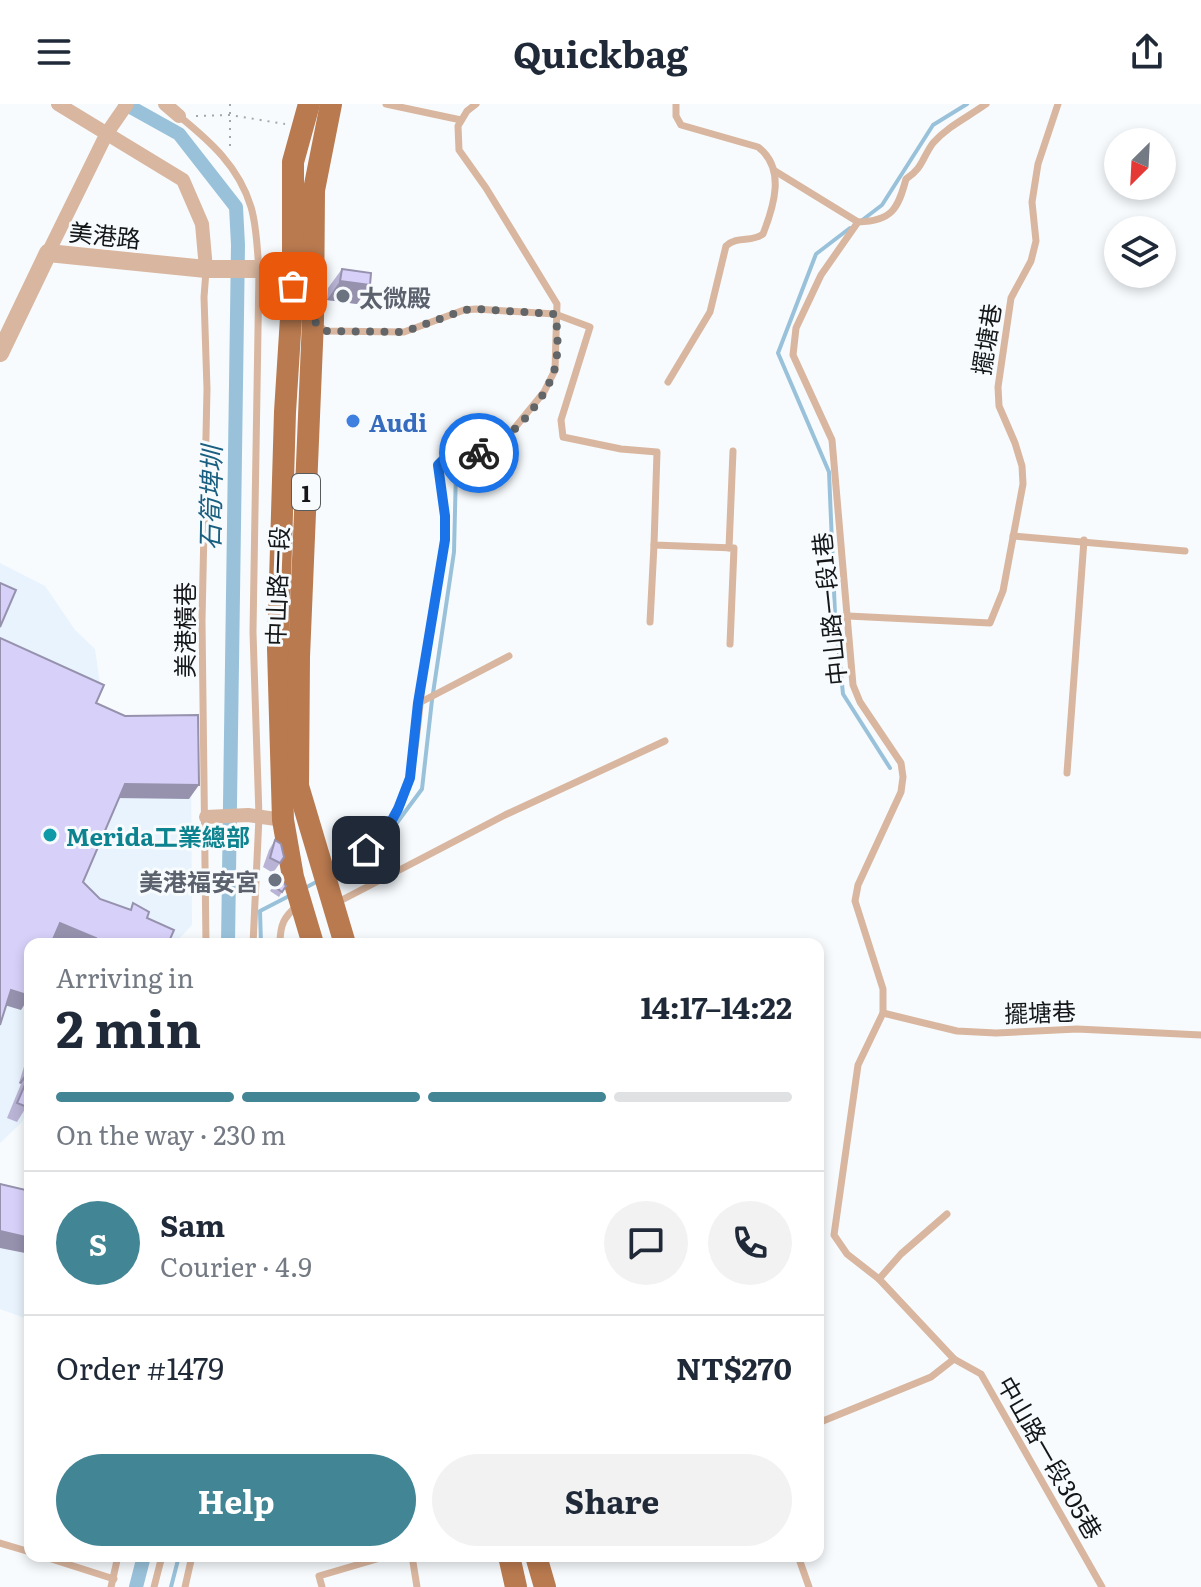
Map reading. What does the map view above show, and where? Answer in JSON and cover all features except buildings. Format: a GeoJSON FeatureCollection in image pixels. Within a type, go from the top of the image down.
{"type":"FeatureCollection","features":[{"type":"Feature","properties":{"kind":"main road","name":"中山路一段"},"geometry":{"type":"LineString","coordinates":[[300,903],[283,820],[278,649],[285,412],[293,286],[293,162],[309,104]]}},
{"type":"Feature","properties":{"kind":"main road","name":"中山路一段"},"geometry":{"type":"LineString","coordinates":[[323,874],[298,786],[299,657],[313,320],[314,190],[331,104]]}},
{"type":"Feature","properties":{"kind":"main road","name":"1"},"geometry":{"type":"LineString","coordinates":[[323,874],[343,938]]}},
{"type":"Feature","properties":{"kind":"main road","name":"1"},"geometry":{"type":"LineString","coordinates":[[300,903],[311,938]]}},
{"type":"Feature","properties":{"kind":"main road"},"geometry":{"type":"LineString","coordinates":[[510,1562],[516,1587]]}},
{"type":"Feature","properties":{"kind":"main road"},"geometry":{"type":"LineString","coordinates":[[538,1562],[545,1587]]}},
{"type":"Feature","properties":{"kind":"street"},"geometry":{"type":"LineString","coordinates":[[58,104],[183,180],[202,224],[213,269]]}},
{"type":"Feature","properties":{"kind":"street"},"geometry":{"type":"LineString","coordinates":[[48,253],[107,133],[127,104]]}},
{"type":"Feature","properties":{"kind":"street"},"geometry":{"type":"LineString","coordinates":[[165,104],[179,116]]}},
{"type":"Feature","properties":{"kind":"street","name":"美港路"},"geometry":{"type":"LineString","coordinates":[[0,353],[5,328],[48,253],[254,270]]}},
{"type":"Feature","properties":{"kind":"street"},"geometry":{"type":"LineString","coordinates":[[254,270],[293,286],[313,320]]}},
{"type":"Feature","properties":{"kind":"street"},"geometry":{"type":"LineString","coordinates":[[206,817],[253,816],[283,820]]}},
{"type":"Feature","properties":{"kind":"lane"},"geometry":{"type":"LineString","coordinates":[[386,104],[461,120]]}},
{"type":"Feature","properties":{"kind":"lane"},"geometry":{"type":"LineString","coordinates":[[323,874],[366,850],[386,831],[410,778],[418,703],[445,540],[438,465],[444,459],[483,451],[504,441],[544,392],[555,370],[557,304],[459,150],[458,126],[476,104]]}},
{"type":"Feature","properties":{"kind":"lane"},"geometry":{"type":"LineString","coordinates":[[668,382],[710,312],[726,246],[738,239],[755,240],[763,234],[776,183],[775,170],[768,155],[758,147],[681,125],[676,116],[676,104]]}},
{"type":"Feature","properties":{"kind":"lane"},"geometry":{"type":"LineString","coordinates":[[775,170],[858,222],[881,219],[892,213],[906,179],[918,171],[933,144],[956,122],[986,104]]}},
{"type":"Feature","properties":{"kind":"lane","name":"擺塘巷"},"geometry":{"type":"LineString","coordinates":[[848,616],[990,623],[1003,591],[1023,484],[1022,466],[999,406],[998,387],[1011,298],[1034,252],[1036,241],[1032,202],[1038,164],[1058,104]]}},
{"type":"Feature","properties":{"kind":"lane"},"geometry":{"type":"LineString","coordinates":[[179,116],[231,165],[252,210],[253,938]]}},
{"type":"Feature","properties":{"kind":"lane","name":"中山路一段1巷"},"geometry":{"type":"LineString","coordinates":[[858,222],[821,275],[796,328],[793,355],[832,440],[853,685],[860,702],[901,763],[903,777],[901,792],[858,885],[855,901],[883,989],[883,1013]]}},
{"type":"Feature","properties":{"kind":"lane","name":"美港橫巷"},"geometry":{"type":"LineString","coordinates":[[206,938],[202,621],[207,389],[204,297],[213,269]]}},
{"type":"Feature","properties":{"kind":"lane"},"geometry":{"type":"LineString","coordinates":[[313,320],[325,331],[404,332],[464,310],[476,309],[555,314],[590,327],[561,420],[563,437],[621,449],[657,452],[650,622]]}},
{"type":"Feature","properties":{"kind":"lane"},"geometry":{"type":"LineString","coordinates":[[729,548],[733,451]]}},
{"type":"Feature","properties":{"kind":"lane"},"geometry":{"type":"LineString","coordinates":[[1013,536],[1185,551]]}},
{"type":"Feature","properties":{"kind":"lane"},"geometry":{"type":"LineString","coordinates":[[1067,773],[1084,540]]}},
{"type":"Feature","properties":{"kind":"lane"},"geometry":{"type":"LineString","coordinates":[[654,545],[734,548],[730,644]]}},
{"type":"Feature","properties":{"kind":"lane"},"geometry":{"type":"LineString","coordinates":[[418,703],[509,656]]}},
{"type":"Feature","properties":{"kind":"lane"},"geometry":{"type":"LineString","coordinates":[[332,905],[505,815],[665,741]]}},
{"type":"Feature","properties":{"kind":"lane"},"geometry":{"type":"LineString","coordinates":[[280,938],[284,917],[300,903]]}},
{"type":"Feature","properties":{"kind":"lane"},"geometry":{"type":"LineString","coordinates":[[824,1421],[931,1377],[954,1359],[879,1279],[847,1254],[834,1235],[858,1065],[883,1013]]}},
{"type":"Feature","properties":{"kind":"lane","name":"擺塘巷"},"geometry":{"type":"LineString","coordinates":[[883,1013],[957,1031],[996,1033],[1077,1029],[1201,1035]]}},
{"type":"Feature","properties":{"kind":"lane"},"geometry":{"type":"LineString","coordinates":[[879,1279],[901,1254],[947,1214]]}},
{"type":"Feature","properties":{"kind":"lane","name":"中山路一段305巷"},"geometry":{"type":"LineString","coordinates":[[954,1359],[981,1374],[1102,1587]]}},
{"type":"Feature","properties":{"kind":"lane"},"geometry":{"type":"LineString","coordinates":[[0,1543],[24,1550]]}},
{"type":"Feature","properties":{"kind":"lane"},"geometry":{"type":"LineString","coordinates":[[58,1562],[112,1583],[117,1562]]}},
{"type":"Feature","properties":{"kind":"lane"},"geometry":{"type":"LineString","coordinates":[[154,1587],[160,1562]]}},
{"type":"Feature","properties":{"kind":"lane"},"geometry":{"type":"LineString","coordinates":[[185,1587],[191,1562]]}},
{"type":"Feature","properties":{"kind":"lane"},"geometry":{"type":"LineString","coordinates":[[322,1587],[319,1576],[367,1562]]}},
{"type":"Feature","properties":{"kind":"lane"},"geometry":{"type":"LineString","coordinates":[[413,1562],[417,1587]]}},
{"type":"Feature","properties":{"kind":"lane"},"geometry":{"type":"LineString","coordinates":[[800,1562],[809,1587]]}},
{"type":"Feature","properties":{"kind":"path"},"geometry":{"type":"LineString","coordinates":[[230,104],[231,165]]}},
{"type":"Feature","properties":{"kind":"path"},"geometry":{"type":"LineString","coordinates":[[179,116],[230,115],[302,127]]}},
{"type":"Feature","properties":{"kind":"shaded area"},"geometry":{"type":"Polygon","coordinates":[[[0,563],[45,586],[75,630],[95,649],[100,684],[92,716],[191,726],[192,925],[180,938],[24,938],[24,1118],[0,1143],[0,563]]]}},
{"type":"Feature","properties":{"kind":"shaded area"},"geometry":{"type":"Polygon","coordinates":[[[0,1190],[24,1196],[24,1318],[0,1309],[0,1190]]]}},
{"type":"Feature","properties":{"kind":"waterway","name":"石筍埤圳"},"geometry":{"type":"LineString","coordinates":[[125,104],[179,134],[236,207],[238,245],[228,938]]}},
{"type":"Feature","properties":{"kind":"waterway"},"geometry":{"type":"LineString","coordinates":[[861,221],[882,205],[933,125],[967,104]]}},
{"type":"Feature","properties":{"kind":"waterway"},"geometry":{"type":"LineString","coordinates":[[850,228],[816,254],[778,353],[829,472],[835,614],[843,694],[890,768]]}},
{"type":"Feature","properties":{"kind":"waterway"},"geometry":{"type":"LineString","coordinates":[[331,874],[376,851],[422,789],[454,552],[456,470],[497,453]]}},
{"type":"Feature","properties":{"kind":"waterway"},"geometry":{"type":"LineString","coordinates":[[303,889],[320,880]]}},
{"type":"Feature","properties":{"kind":"waterway"},"geometry":{"type":"LineString","coordinates":[[261,938],[260,911],[291,895]]}},
{"type":"Feature","properties":{"kind":"waterway","name":"石筍埤圳"},"geometry":{"type":"LineString","coordinates":[[136,1587],[142,1562]]}},
{"type":"Feature","properties":{"kind":"waterway"},"geometry":{"type":"LineString","coordinates":[[171,1587],[177,1562]]}},
{"type":"Feature","properties":{"kind":"way so far"},"geometry":{"type":"LineString","coordinates":[[293,286],[313,320],[325,331],[404,332],[464,310],[476,309],[555,314],[555,370],[544,392],[504,441],[479,453]]}},
{"type":"Feature","properties":{"kind":"place","name":"太微殿"},"geometry":{"type":"Point","coordinates":[343,296]}},
{"type":"Feature","properties":{"kind":"place","name":"Audi"},"geometry":{"type":"Point","coordinates":[353,421]}},
{"type":"Feature","properties":{"kind":"place","name":"Merida工業總部"},"geometry":{"type":"Point","coordinates":[50,835]}},
{"type":"Feature","properties":{"kind":"place","name":"美港福安宮"},"geometry":{"type":"Point","coordinates":[275,880]}},
{"type":"Feature","properties":{"kind":"route"},"geometry":{"type":"LineString","coordinates":[[366,850],[386,831],[410,778],[418,703],[445,540],[438,465],[444,459],[479,453]]}}]}
